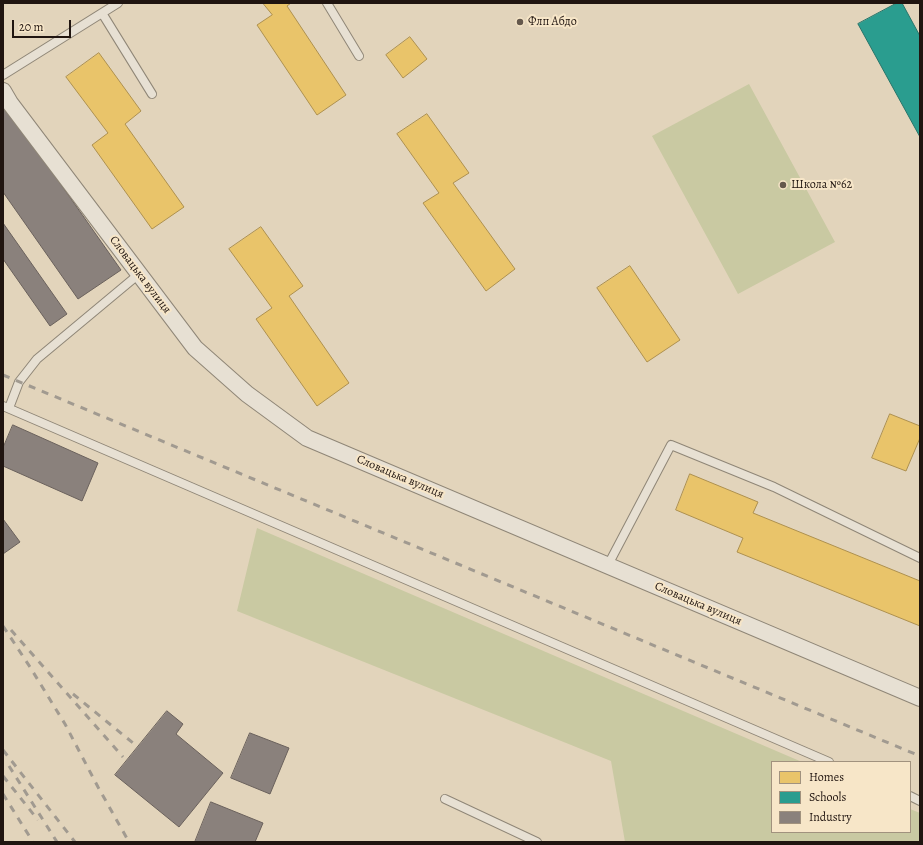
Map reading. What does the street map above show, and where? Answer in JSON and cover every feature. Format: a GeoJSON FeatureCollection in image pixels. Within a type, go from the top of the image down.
{"type":"FeatureCollection","features":[{"type":"Feature","properties":{"kind":"street","name":"Словацька вулиця"},"geometry":{"type":"LineString","coordinates":[[3,91],[10,103],[195,348],[247,394],[307,438],[920,698]]}},
{"type":"Feature","properties":{"kind":"lane"},"geometry":{"type":"LineString","coordinates":[[3,75],[118,3]]}},
{"type":"Feature","properties":{"kind":"lane"},"geometry":{"type":"LineString","coordinates":[[327,3],[360,56]]}},
{"type":"Feature","properties":{"kind":"lane"},"geometry":{"type":"LineString","coordinates":[[102,12],[152,94]]}},
{"type":"Feature","properties":{"kind":"lane"},"geometry":{"type":"LineString","coordinates":[[140,274],[36,359],[19,382],[6,407],[827,761]]}},
{"type":"Feature","properties":{"kind":"lane"},"geometry":{"type":"LineString","coordinates":[[608,565],[671,445],[774,487],[920,558]]}},
{"type":"Feature","properties":{"kind":"lane"},"geometry":{"type":"LineString","coordinates":[[446,799],[537,842]]}},
{"type":"Feature","properties":{"kind":"green space"},"geometry":{"type":"Polygon","coordinates":[[[749,84],[835,242],[738,294],[652,136],[749,84]]]}},
{"type":"Feature","properties":{"kind":"green space"},"geometry":{"type":"Polygon","coordinates":[[[257,528],[800,761],[771,761],[771,833],[911,833],[911,809],[920,813],[920,842],[625,842],[611,761],[237,611],[257,528]]]}},
{"type":"Feature","properties":{"kind":"building: Homes"},"geometry":{"type":"Polygon","coordinates":[[[263,3],[291,3],[287,6],[346,95],[317,115],[257,25],[272,15],[263,3]]]}},
{"type":"Feature","properties":{"kind":"building: Homes"},"geometry":{"type":"Polygon","coordinates":[[[410,37],[427,59],[403,78],[386,55],[410,37]]]}},
{"type":"Feature","properties":{"kind":"building: Homes"},"geometry":{"type":"Polygon","coordinates":[[[99,53],[141,111],[125,124],[184,207],[152,229],[92,145],[108,133],[66,77],[99,53]]]}},
{"type":"Feature","properties":{"kind":"building: Homes"},"geometry":{"type":"Polygon","coordinates":[[[427,114],[469,173],[453,183],[515,269],[486,291],[423,203],[439,193],[397,134],[427,114]]]}},
{"type":"Feature","properties":{"kind":"building: Homes"},"geometry":{"type":"Polygon","coordinates":[[[261,227],[303,286],[289,296],[349,383],[317,406],[256,319],[272,308],[229,249],[261,227]]]}},
{"type":"Feature","properties":{"kind":"building: Homes"},"geometry":{"type":"Polygon","coordinates":[[[630,266],[680,340],[647,362],[597,288],[630,266]]]}},
{"type":"Feature","properties":{"kind":"building: Homes"},"geometry":{"type":"Polygon","coordinates":[[[890,414],[920,426],[920,438],[906,471],[872,458],[890,414]]]}},
{"type":"Feature","properties":{"kind":"building: Homes"},"geometry":{"type":"Polygon","coordinates":[[[690,474],[758,502],[753,513],[920,581],[920,626],[737,552],[743,538],[676,510],[690,474]]]}},
{"type":"Feature","properties":{"kind":"building: Schools"},"geometry":{"type":"Polygon","coordinates":[[[897,3],[902,3],[920,36],[920,137],[858,24],[897,3]]]}},
{"type":"Feature","properties":{"kind":"building: Industry"},"geometry":{"type":"Polygon","coordinates":[[[3,102],[121,270],[78,299],[3,192],[3,102]]]}},
{"type":"Feature","properties":{"kind":"building: Industry"},"geometry":{"type":"Polygon","coordinates":[[[3,223],[67,314],[50,326],[3,259],[3,223]]]}},
{"type":"Feature","properties":{"kind":"building: Industry"},"geometry":{"type":"Polygon","coordinates":[[[13,425],[98,463],[82,501],[3,466],[3,448],[13,425]]]}},
{"type":"Feature","properties":{"kind":"building: Industry"},"geometry":{"type":"Polygon","coordinates":[[[3,519],[20,542],[3,554],[3,519]]]}},
{"type":"Feature","properties":{"kind":"building: Industry"},"geometry":{"type":"Polygon","coordinates":[[[167,711],[183,724],[176,734],[223,773],[179,827],[115,775],[167,711]]]}},
{"type":"Feature","properties":{"kind":"building: Industry"},"geometry":{"type":"Polygon","coordinates":[[[250,733],[289,748],[270,794],[231,778],[250,733]]]}},
{"type":"Feature","properties":{"kind":"building: Industry"},"geometry":{"type":"Polygon","coordinates":[[[211,802],[263,823],[255,842],[195,842],[211,802]]]}},
{"type":"Feature","properties":{"kind":"railway"},"geometry":{"type":"LineString","coordinates":[[3,375],[920,756]]}},
{"type":"Feature","properties":{"kind":"railway"},"geometry":{"type":"LineString","coordinates":[[3,626],[65,724],[129,842]]}},
{"type":"Feature","properties":{"kind":"railway"},"geometry":{"type":"LineString","coordinates":[[11,630],[123,757]]}},
{"type":"Feature","properties":{"kind":"railway"},"geometry":{"type":"LineString","coordinates":[[73,694],[133,743]]}},
{"type":"Feature","properties":{"kind":"railway"},"geometry":{"type":"LineString","coordinates":[[3,750],[75,842]]}},
{"type":"Feature","properties":{"kind":"railway"},"geometry":{"type":"LineString","coordinates":[[9,766],[57,842]]}},
{"type":"Feature","properties":{"kind":"railway"},"geometry":{"type":"LineString","coordinates":[[3,776],[38,820]]}},
{"type":"Feature","properties":{"kind":"railway"},"geometry":{"type":"LineString","coordinates":[[3,794],[33,842]]}},
{"type":"Feature","properties":{"kind":"place","name":"Флп Абдо"},"geometry":{"type":"Point","coordinates":[520,22]}},
{"type":"Feature","properties":{"kind":"place","name":"Школа №62"},"geometry":{"type":"Point","coordinates":[783,185]}}]}
